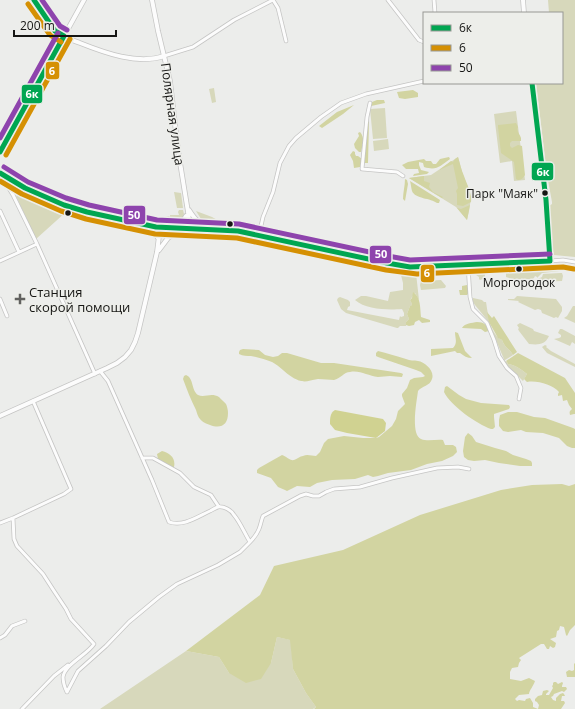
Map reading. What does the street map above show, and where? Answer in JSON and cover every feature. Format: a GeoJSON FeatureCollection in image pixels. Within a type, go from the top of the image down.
{"type":"FeatureCollection","features":[{"type":"Feature","properties":{"kind":"street"},"geometry":{"type":"LineString","coordinates":[[34,0],[55,31],[95,49],[128,58],[156,59],[193,47],[234,20],[273,0],[278,8],[286,41]]}},
{"type":"Feature","properties":{"kind":"street"},"geometry":{"type":"LineString","coordinates":[[0,152],[84,0]]}},
{"type":"Feature","properties":{"kind":"street","name":"Полярная улица"},"geometry":{"type":"LineString","coordinates":[[152,0],[170,81],[178,150],[190,228]]}},
{"type":"Feature","properties":{"kind":"street"},"geometry":{"type":"LineString","coordinates":[[388,0],[418,40],[423,42]]}},
{"type":"Feature","properties":{"kind":"street"},"geometry":{"type":"LineString","coordinates":[[434,0],[435,12]]}},
{"type":"Feature","properties":{"kind":"street"},"geometry":{"type":"LineString","coordinates":[[523,0],[524,12]]}},
{"type":"Feature","properties":{"kind":"street"},"geometry":{"type":"LineString","coordinates":[[259,235],[263,217],[273,192],[280,163],[289,146],[296,138],[321,117],[341,103],[366,94],[423,81]]}},
{"type":"Feature","properties":{"kind":"street"},"geometry":{"type":"LineString","coordinates":[[532,84],[546,200],[550,261]]}},
{"type":"Feature","properties":{"kind":"street"},"geometry":{"type":"LineString","coordinates":[[370,103],[367,112],[362,169],[397,172],[404,176]]}},
{"type":"Feature","properties":{"kind":"street"},"geometry":{"type":"LineString","coordinates":[[0,173],[18,184],[78,210],[160,228],[238,231],[393,264],[417,267],[563,260],[575,262]]}},
{"type":"Feature","properties":{"kind":"street"},"geometry":{"type":"LineString","coordinates":[[0,173],[13,195],[37,244],[95,374]]}},
{"type":"Feature","properties":{"kind":"street"},"geometry":{"type":"LineString","coordinates":[[13,195],[14,189],[18,184]]}},
{"type":"Feature","properties":{"kind":"street"},"geometry":{"type":"LineString","coordinates":[[157,252],[168,238],[181,228],[188,208]]}},
{"type":"Feature","properties":{"kind":"street"},"geometry":{"type":"LineString","coordinates":[[188,208],[194,219],[212,230]]}},
{"type":"Feature","properties":{"kind":"street"},"geometry":{"type":"LineString","coordinates":[[0,211],[19,252]]}},
{"type":"Feature","properties":{"kind":"street"},"geometry":{"type":"LineString","coordinates":[[169,228],[181,224],[186,216]]}},
{"type":"Feature","properties":{"kind":"street"},"geometry":{"type":"LineString","coordinates":[[140,224],[154,232],[157,236],[158,242]]}},
{"type":"Feature","properties":{"kind":"street"},"geometry":{"type":"LineString","coordinates":[[0,416],[100,372],[121,360],[130,350],[135,342],[138,332],[157,252],[160,228]]}},
{"type":"Feature","properties":{"kind":"street"},"geometry":{"type":"LineString","coordinates":[[0,261],[37,244]]}},
{"type":"Feature","properties":{"kind":"street"},"geometry":{"type":"LineString","coordinates":[[468,265],[470,297],[473,309],[487,323],[499,356],[507,368],[516,376],[520,388],[519,399]]}},
{"type":"Feature","properties":{"kind":"street"},"geometry":{"type":"LineString","coordinates":[[0,299],[7,316]]}},
{"type":"Feature","properties":{"kind":"street"},"geometry":{"type":"LineString","coordinates":[[100,372],[108,381],[169,522],[180,524],[219,507],[225,508],[230,510],[235,515],[250,542]]}},
{"type":"Feature","properties":{"kind":"street"},"geometry":{"type":"LineString","coordinates":[[0,523],[64,494],[71,489],[32,401]]}},
{"type":"Feature","properties":{"kind":"street"},"geometry":{"type":"LineString","coordinates":[[142,458],[153,458],[180,473],[194,487],[211,495],[219,507]]}},
{"type":"Feature","properties":{"kind":"street"},"geometry":{"type":"LineString","coordinates":[[13,518],[14,539],[17,546],[43,574],[71,619],[94,644],[68,668],[63,676],[67,692],[78,671],[106,646],[129,622],[159,597],[177,584],[218,565],[240,552],[259,530],[260,521],[263,516],[306,494],[319,496],[334,489],[360,487],[437,468],[458,467],[469,469]]}},
{"type":"Feature","properties":{"kind":"street"},"geometry":{"type":"LineString","coordinates":[[0,638],[5,635],[12,626],[25,621]]}},
{"type":"Feature","properties":{"kind":"street"},"geometry":{"type":"LineString","coordinates":[[22,709],[54,676],[68,665],[74,663]]}},
{"type":"Feature","properties":{"kind":"shaded area","name":"Парк \"Маяк\""},"geometry":{"type":"Polygon","coordinates":[[[548,0],[575,0],[575,257],[552,254],[549,206],[552,202],[547,175],[536,84],[563,84],[563,12],[549,12],[548,0]]]}},
{"type":"Feature","properties":{"kind":"shaded area"},"geometry":{"type":"Polygon","coordinates":[[[214,88],[216,102],[212,103],[209,89],[214,88]]]}},
{"type":"Feature","properties":{"kind":"shaded area"},"geometry":{"type":"Polygon","coordinates":[[[413,90],[418,93],[418,97],[405,99],[399,98],[397,92],[413,90]]]}},
{"type":"Feature","properties":{"kind":"shaded area"},"geometry":{"type":"Polygon","coordinates":[[[384,100],[385,103],[371,106],[372,102],[384,100]]]}},
{"type":"Feature","properties":{"kind":"shaded area"},"geometry":{"type":"Polygon","coordinates":[[[354,105],[322,128],[319,126],[337,112],[354,105]]]}},
{"type":"Feature","properties":{"kind":"shaded area"},"geometry":{"type":"Polygon","coordinates":[[[385,108],[387,138],[373,139],[370,109],[385,108]]]}},
{"type":"Feature","properties":{"kind":"shaded area"},"geometry":{"type":"Polygon","coordinates":[[[516,111],[525,180],[514,181],[512,161],[500,163],[494,114],[516,111]]]}},
{"type":"Feature","properties":{"kind":"shaded area"},"geometry":{"type":"Polygon","coordinates":[[[368,121],[368,163],[364,163],[368,121]]]}},
{"type":"Feature","properties":{"kind":"shaded area"},"geometry":{"type":"Polygon","coordinates":[[[516,123],[521,141],[512,141],[510,146],[512,148],[518,145],[522,146],[525,175],[520,180],[516,179],[514,162],[501,153],[498,127],[498,125],[516,123]]]}},
{"type":"Feature","properties":{"kind":"shaded area"},"geometry":{"type":"Polygon","coordinates":[[[360,132],[363,137],[363,141],[361,152],[359,152],[355,148],[354,144],[359,136],[358,133],[360,132]]]}},
{"type":"Feature","properties":{"kind":"shaded area"},"geometry":{"type":"Polygon","coordinates":[[[388,139],[389,149],[374,151],[373,141],[388,139]]]}},
{"type":"Feature","properties":{"kind":"shaded area"},"geometry":{"type":"Polygon","coordinates":[[[353,151],[355,152],[356,156],[362,159],[360,167],[354,168],[350,155],[353,151]]]}},
{"type":"Feature","properties":{"kind":"shaded area"},"geometry":{"type":"Polygon","coordinates":[[[449,157],[450,159],[441,166],[435,168],[424,167],[423,163],[419,162],[421,170],[429,172],[427,174],[413,176],[414,174],[419,173],[418,169],[406,169],[402,165],[408,162],[424,159],[436,164],[440,159],[449,157]]]}},
{"type":"Feature","properties":{"kind":"shaded area"},"geometry":{"type":"Polygon","coordinates":[[[458,157],[471,198],[467,220],[456,207],[409,178],[431,175],[458,157]]]}},
{"type":"Feature","properties":{"kind":"shaded area"},"geometry":{"type":"Polygon","coordinates":[[[458,157],[471,199],[471,202],[463,206],[457,205],[456,191],[458,188],[453,164],[439,170],[451,161],[453,162],[458,157]]]}},
{"type":"Feature","properties":{"kind":"shaded area"},"geometry":{"type":"Polygon","coordinates":[[[424,176],[424,181],[430,183],[429,187],[433,192],[443,197],[442,198],[409,178],[424,176]]]}},
{"type":"Feature","properties":{"kind":"shaded area"},"geometry":{"type":"Polygon","coordinates":[[[405,179],[407,180],[408,184],[405,201],[403,199],[405,179]]]}},
{"type":"Feature","properties":{"kind":"shaded area"},"geometry":{"type":"Polygon","coordinates":[[[410,181],[440,200],[439,203],[416,196],[412,191],[410,181]]]}},
{"type":"Feature","properties":{"kind":"shaded area"},"geometry":{"type":"Polygon","coordinates":[[[22,192],[66,212],[36,239],[16,196],[22,192]]]}},
{"type":"Feature","properties":{"kind":"shaded area"},"geometry":{"type":"Polygon","coordinates":[[[174,192],[181,193],[183,208],[177,208],[174,192]]]}},
{"type":"Feature","properties":{"kind":"shaded area"},"geometry":{"type":"Polygon","coordinates":[[[470,205],[467,220],[457,208],[461,209],[470,205]]]}},
{"type":"Feature","properties":{"kind":"shaded area"},"geometry":{"type":"Polygon","coordinates":[[[91,207],[157,222],[156,224],[91,209],[91,207]]]}},
{"type":"Feature","properties":{"kind":"shaded area"},"geometry":{"type":"Polygon","coordinates":[[[179,210],[183,210],[184,214],[181,221],[164,221],[165,217],[170,217],[170,215],[179,215],[179,210]]]}},
{"type":"Feature","properties":{"kind":"shaded area"},"geometry":{"type":"Polygon","coordinates":[[[196,211],[212,217],[221,222],[203,222],[196,211]]]}},
{"type":"Feature","properties":{"kind":"shaded area"},"geometry":{"type":"Polygon","coordinates":[[[547,266],[561,269],[560,271],[542,273],[537,278],[535,276],[532,279],[512,279],[506,277],[506,271],[538,270],[547,266]]]}},
{"type":"Feature","properties":{"kind":"shaded area"},"geometry":{"type":"Polygon","coordinates":[[[388,268],[416,273],[419,300],[415,293],[410,300],[412,304],[407,314],[409,319],[406,322],[406,326],[400,326],[397,328],[346,313],[341,309],[337,300],[340,297],[350,302],[350,306],[347,310],[399,320],[400,316],[404,316],[402,309],[371,308],[355,300],[361,296],[366,296],[388,301],[390,292],[403,290],[401,275],[387,271],[388,268]]]}},
{"type":"Feature","properties":{"kind":"shaded area"},"geometry":{"type":"Polygon","coordinates":[[[472,269],[484,269],[487,272],[485,272],[485,278],[480,280],[476,275],[477,273],[472,271],[472,269]]]}},
{"type":"Feature","properties":{"kind":"shaded area"},"geometry":{"type":"Polygon","coordinates":[[[453,270],[454,273],[422,274],[420,271],[453,270]]]}},
{"type":"Feature","properties":{"kind":"shaded area"},"geometry":{"type":"Polygon","coordinates":[[[562,273],[562,281],[536,282],[536,280],[542,277],[543,274],[562,273]]]}},
{"type":"Feature","properties":{"kind":"shaded area"},"geometry":{"type":"Polygon","coordinates":[[[441,280],[446,286],[445,288],[421,290],[421,281],[441,280]]]}},
{"type":"Feature","properties":{"kind":"shaded area"},"geometry":{"type":"Polygon","coordinates":[[[467,285],[468,294],[460,295],[459,290],[462,290],[462,286],[467,285]]]}},
{"type":"Feature","properties":{"kind":"shaded area"},"geometry":{"type":"Polygon","coordinates":[[[413,292],[419,300],[421,317],[430,320],[430,322],[422,323],[419,320],[415,322],[414,325],[406,325],[406,322],[409,319],[407,314],[412,304],[410,300],[413,292]]]}},
{"type":"Feature","properties":{"kind":"shaded area"},"geometry":{"type":"Polygon","coordinates":[[[517,296],[556,299],[562,307],[562,311],[558,318],[554,318],[542,313],[541,310],[535,310],[518,302],[519,301],[508,300],[514,299],[517,296]]]}},
{"type":"Feature","properties":{"kind":"shaded area"},"geometry":{"type":"Polygon","coordinates":[[[473,298],[486,302],[492,329],[513,355],[505,361],[527,374],[523,381],[506,364],[488,321],[473,302],[473,298]]]}},
{"type":"Feature","properties":{"kind":"shaded area"},"geometry":{"type":"Polygon","coordinates":[[[573,306],[575,306],[575,323],[564,318],[573,306]]]}},
{"type":"Feature","properties":{"kind":"shaded area"},"geometry":{"type":"Polygon","coordinates":[[[487,312],[492,318],[494,316],[517,352],[513,355],[504,345],[502,340],[498,338],[489,322],[487,312]]]}},
{"type":"Feature","properties":{"kind":"shaded area"},"geometry":{"type":"Polygon","coordinates":[[[477,322],[485,324],[489,331],[485,332],[481,329],[462,328],[467,324],[477,322]]]}},
{"type":"Feature","properties":{"kind":"shaded area"},"geometry":{"type":"Polygon","coordinates":[[[520,323],[533,329],[534,331],[549,336],[541,344],[529,344],[518,329],[519,328],[517,325],[520,323]]]}},
{"type":"Feature","properties":{"kind":"shaded area"},"geometry":{"type":"Polygon","coordinates":[[[560,329],[575,336],[575,344],[572,342],[570,346],[554,339],[561,337],[558,333],[560,329]]]}},
{"type":"Feature","properties":{"kind":"shaded area"},"geometry":{"type":"Polygon","coordinates":[[[455,332],[458,333],[465,351],[472,358],[466,357],[455,351],[431,356],[431,349],[453,348],[455,346],[455,332]]]}},
{"type":"Feature","properties":{"kind":"shaded area"},"geometry":{"type":"Polygon","coordinates":[[[545,345],[551,351],[575,364],[575,367],[547,353],[542,347],[545,345]]]}},
{"type":"Feature","properties":{"kind":"shaded area"},"geometry":{"type":"Polygon","coordinates":[[[240,350],[259,350],[265,355],[273,357],[282,353],[287,353],[321,363],[334,363],[403,374],[402,377],[378,377],[361,372],[348,372],[334,380],[318,379],[302,381],[287,374],[278,365],[272,362],[239,354],[240,350]]]}},
{"type":"Feature","properties":{"kind":"shaded area"},"geometry":{"type":"Polygon","coordinates":[[[378,351],[421,362],[429,367],[433,376],[432,379],[428,385],[418,391],[415,416],[416,431],[421,439],[443,440],[445,445],[453,445],[456,447],[457,452],[453,456],[442,461],[427,464],[411,470],[388,473],[373,477],[368,475],[355,479],[332,480],[317,483],[310,487],[297,486],[287,491],[278,487],[271,478],[257,473],[259,468],[282,455],[292,460],[305,455],[316,456],[328,439],[344,436],[376,438],[392,426],[398,411],[405,404],[402,394],[407,388],[410,380],[425,376],[421,372],[376,356],[378,351]]]}},
{"type":"Feature","properties":{"kind":"shaded area"},"geometry":{"type":"Polygon","coordinates":[[[518,353],[565,378],[575,393],[575,414],[570,415],[572,409],[567,400],[563,401],[562,395],[558,396],[559,392],[556,389],[540,382],[527,382],[524,379],[527,374],[513,365],[508,364],[506,361],[518,353]]]}},
{"type":"Feature","properties":{"kind":"shaded area"},"geometry":{"type":"Polygon","coordinates":[[[186,375],[189,377],[194,390],[198,395],[216,396],[226,404],[228,417],[223,425],[210,425],[203,422],[199,418],[183,379],[186,375]]]}},
{"type":"Feature","properties":{"kind":"shaded area"},"geometry":{"type":"Polygon","coordinates":[[[447,386],[466,399],[481,403],[509,405],[510,407],[509,409],[494,414],[495,427],[493,429],[485,427],[458,409],[452,403],[444,392],[445,387],[447,386]]]}},
{"type":"Feature","properties":{"kind":"shaded area"},"geometry":{"type":"Polygon","coordinates":[[[335,410],[383,419],[386,423],[385,431],[376,438],[335,430],[330,424],[330,418],[331,414],[335,410]]]}},
{"type":"Feature","properties":{"kind":"shaded area"},"geometry":{"type":"Polygon","coordinates":[[[508,412],[517,412],[534,417],[545,418],[575,429],[575,448],[567,446],[559,438],[543,433],[526,432],[521,430],[508,432],[503,431],[499,426],[500,415],[508,412]]]}},
{"type":"Feature","properties":{"kind":"shaded area"},"geometry":{"type":"Polygon","coordinates":[[[468,433],[476,442],[506,451],[531,461],[532,466],[520,466],[485,460],[468,460],[464,457],[463,451],[465,437],[468,433]]]}},
{"type":"Feature","properties":{"kind":"shaded area"},"geometry":{"type":"Polygon","coordinates":[[[162,451],[172,456],[174,467],[158,459],[157,454],[162,451]]]}},
{"type":"Feature","properties":{"kind":"shaded area"},"geometry":{"type":"Polygon","coordinates":[[[562,484],[569,486],[575,484],[575,625],[567,636],[564,627],[560,626],[556,637],[550,639],[556,643],[555,647],[553,648],[550,646],[549,649],[547,649],[544,644],[541,644],[519,658],[521,660],[518,667],[512,668],[510,672],[510,679],[521,681],[529,678],[535,681],[529,694],[519,695],[515,699],[517,701],[525,701],[526,699],[530,698],[533,703],[533,707],[538,709],[314,709],[316,707],[306,693],[293,669],[290,640],[277,637],[271,663],[261,679],[246,683],[229,673],[219,657],[186,651],[260,595],[274,566],[343,550],[420,515],[501,490],[532,485],[562,484]]]}},
{"type":"Feature","properties":{"kind":"shaded area"},"geometry":{"type":"Polygon","coordinates":[[[277,637],[291,640],[293,669],[306,693],[316,707],[313,709],[100,709],[186,651],[219,657],[229,673],[271,663],[277,637]]]}},
{"type":"Feature","properties":{"kind":"shaded area"},"geometry":{"type":"Polygon","coordinates":[[[575,663],[575,677],[567,677],[566,672],[569,670],[574,670],[575,663]]]}},
{"type":"Feature","properties":{"kind":"shaded area"},"geometry":{"type":"Polygon","coordinates":[[[554,682],[558,684],[562,682],[562,687],[566,687],[567,689],[564,692],[562,691],[554,694],[551,697],[556,701],[556,698],[563,693],[565,696],[562,696],[561,701],[564,701],[565,703],[561,709],[538,709],[539,705],[535,699],[542,695],[543,691],[549,691],[546,695],[549,695],[553,688],[552,686],[554,682]]]}},
{"type":"Feature","properties":{"kind":"transit line","name":"6к"},"geometry":{"type":"LineString","coordinates":[[34,0],[55,31],[64,36]]}},
{"type":"Feature","properties":{"kind":"transit line","name":"50"},"geometry":{"type":"LineString","coordinates":[[42,0],[60,26],[67,30]]}},
{"type":"Feature","properties":{"kind":"transit line","name":"6"},"geometry":{"type":"LineString","coordinates":[[28,4],[50,35],[61,42]]}},
{"type":"Feature","properties":{"kind":"transit line","name":"50"},"geometry":{"type":"LineString","coordinates":[[0,138],[58,33]]}},
{"type":"Feature","properties":{"kind":"transit line","name":"6к"},"geometry":{"type":"LineString","coordinates":[[0,152],[64,36]]}},
{"type":"Feature","properties":{"kind":"transit line","name":"6"},"geometry":{"type":"LineString","coordinates":[[6,155],[70,39]]}},
{"type":"Feature","properties":{"kind":"transit line","name":"6к"},"geometry":{"type":"LineString","coordinates":[[532,84],[546,200],[550,261]]}},
{"type":"Feature","properties":{"kind":"transit line","name":"50"},"geometry":{"type":"LineString","coordinates":[[4,167],[28,182],[66,198],[89,205],[157,220],[239,224],[410,260],[550,254]]}},
{"type":"Feature","properties":{"kind":"transit line","name":"6к"},"geometry":{"type":"LineString","coordinates":[[0,173],[25,188],[64,205],[87,212],[156,227],[238,231],[410,267],[550,261]]}},
{"type":"Feature","properties":{"kind":"transit line","name":"6"},"geometry":{"type":"LineString","coordinates":[[0,181],[22,194],[61,211],[86,219],[155,234],[237,238],[386,270],[417,274],[563,267],[574,269]]}},
{"type":"Feature","properties":{"kind":"place","name":"Парк \"Маяк\""},"geometry":{"type":"Point","coordinates":[545,193]}},
{"type":"Feature","properties":{"kind":"place","name":"Моргородок"},"geometry":{"type":"Point","coordinates":[519,269]}},
{"type":"Feature","properties":{"kind":"place","name":"Станция скорой помощи"},"geometry":{"type":"Point","coordinates":[20,299]}}]}
